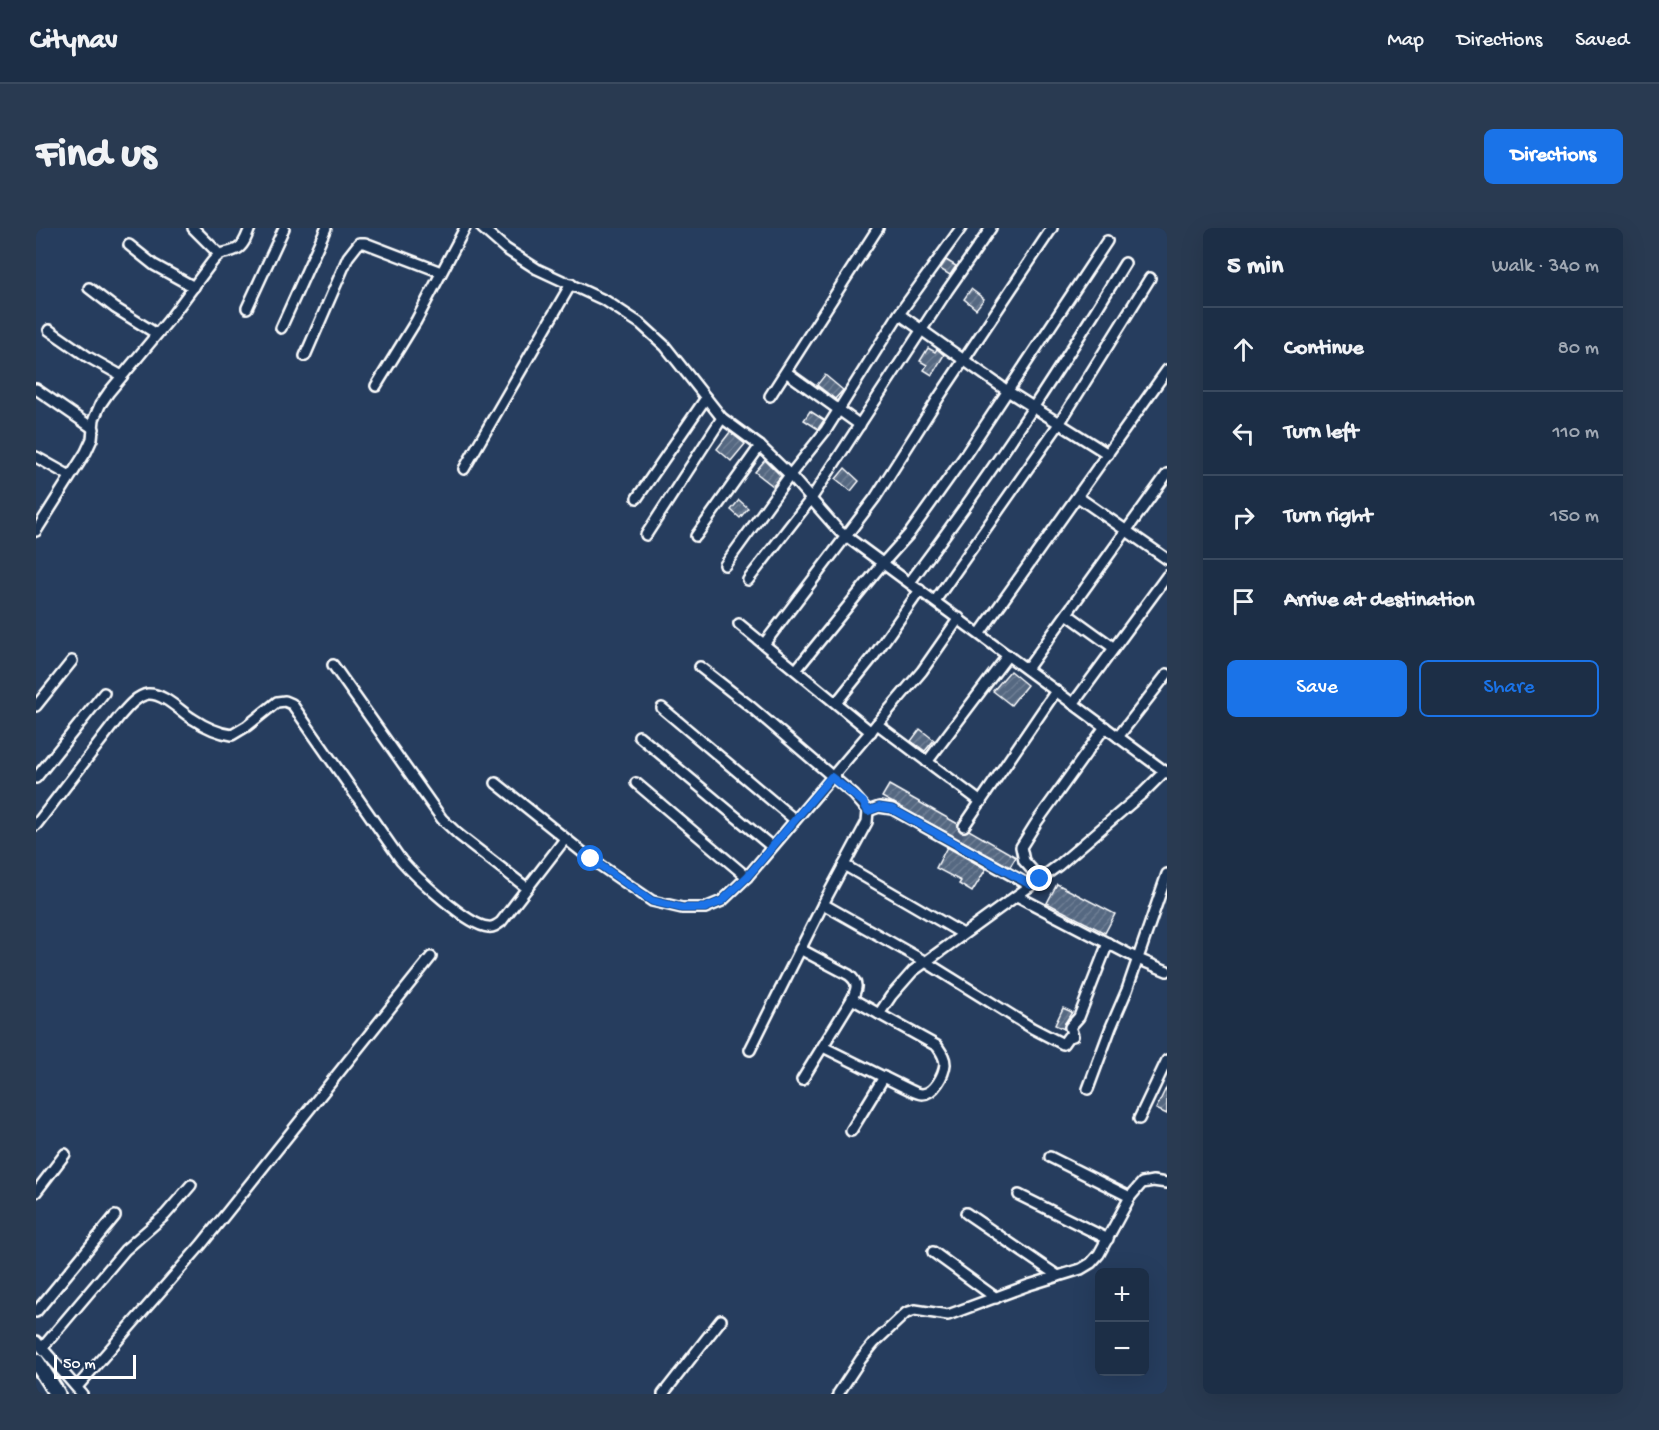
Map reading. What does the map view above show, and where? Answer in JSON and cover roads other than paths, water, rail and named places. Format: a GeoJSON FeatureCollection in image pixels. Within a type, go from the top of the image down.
{"type":"FeatureCollection","features":[{"type":"Feature","properties":{"kind":"highway"},"geometry":{"type":"LineString","coordinates":[[38,1349],[57,1394]]}},
{"type":"Feature","properties":{"kind":"street"},"geometry":{"type":"LineString","coordinates":[[193,228],[219,254]]}},
{"type":"Feature","properties":{"kind":"street"},"geometry":{"type":"LineString","coordinates":[[36,531],[40,517],[86,452],[100,405],[219,254],[237,249],[242,245],[250,228]]}},
{"type":"Feature","properties":{"kind":"street"},"geometry":{"type":"LineString","coordinates":[[247,308],[284,228]]}},
{"type":"Feature","properties":{"kind":"street"},"geometry":{"type":"LineString","coordinates":[[281,328],[326,228]]}},
{"type":"Feature","properties":{"kind":"street"},"geometry":{"type":"LineString","coordinates":[[376,386],[416,321],[465,228]]}},
{"type":"Feature","properties":{"kind":"street"},"geometry":{"type":"LineString","coordinates":[[482,228],[506,249],[529,264],[606,301],[641,324],[665,346],[722,418],[760,446],[790,475],[839,531],[1166,772],[1040,879],[924,961],[900,984],[879,1014]]}},
{"type":"Feature","properties":{"kind":"street"},"geometry":{"type":"LineString","coordinates":[[770,396],[878,228]]}},
{"type":"Feature","properties":{"kind":"street"},"geometry":{"type":"LineString","coordinates":[[725,565],[790,475],[826,430],[899,314],[961,228]]}},
{"type":"Feature","properties":{"kind":"street"},"geometry":{"type":"LineString","coordinates":[[748,580],[811,499],[991,228]]}},
{"type":"Feature","properties":{"kind":"street"},"geometry":{"type":"LineString","coordinates":[[764,644],[875,498],[963,360],[1052,228]]}},
{"type":"Feature","properties":{"kind":"street"},"geometry":{"type":"LineString","coordinates":[[796,670],[909,534],[1107,241]]}},
{"type":"Feature","properties":{"kind":"street"},"geometry":{"type":"LineString","coordinates":[[305,356],[348,257],[359,243],[365,243],[441,272]]}},
{"type":"Feature","properties":{"kind":"street"},"geometry":{"type":"LineString","coordinates":[[129,245],[154,265],[194,287]]}},
{"type":"Feature","properties":{"kind":"street"},"geometry":{"type":"LineString","coordinates":[[910,582],[1034,407],[1083,333],[1125,263]]}},
{"type":"Feature","properties":{"kind":"street"},"geometry":{"type":"LineString","coordinates":[[935,601],[1059,424],[1150,278]]}},
{"type":"Feature","properties":{"kind":"street"},"geometry":{"type":"LineString","coordinates":[[464,469],[571,284]]}},
{"type":"Feature","properties":{"kind":"street"},"geometry":{"type":"LineString","coordinates":[[89,288],[115,308],[157,334]]}},
{"type":"Feature","properties":{"kind":"street"},"geometry":{"type":"LineString","coordinates":[[899,314],[1006,390],[1108,454]]}},
{"type":"Feature","properties":{"kind":"street"},"geometry":{"type":"LineString","coordinates":[[49,330],[88,357],[122,376]]}},
{"type":"Feature","properties":{"kind":"street"},"geometry":{"type":"LineString","coordinates":[[980,633],[1167,370]]}},
{"type":"Feature","properties":{"kind":"street"},"geometry":{"type":"LineString","coordinates":[[786,372],[860,425]]}},
{"type":"Feature","properties":{"kind":"street"},"geometry":{"type":"LineString","coordinates":[[36,389],[94,429]]}},
{"type":"Feature","properties":{"kind":"street"},"geometry":{"type":"LineString","coordinates":[[637,498],[706,398]]}},
{"type":"Feature","properties":{"kind":"street"},"geometry":{"type":"LineString","coordinates":[[646,535],[722,418]]}},
{"type":"Feature","properties":{"kind":"street"},"geometry":{"type":"LineString","coordinates":[[696,536],[760,446]]}},
{"type":"Feature","properties":{"kind":"street"},"geometry":{"type":"LineString","coordinates":[[36,457],[70,476]]}},
{"type":"Feature","properties":{"kind":"street"},"geometry":{"type":"LineString","coordinates":[[1028,669],[1167,474]]}},
{"type":"Feature","properties":{"kind":"street"},"geometry":{"type":"LineString","coordinates":[[1078,497],[1167,559]]}},
{"type":"Feature","properties":{"kind":"street"},"geometry":{"type":"LineString","coordinates":[[1074,704],[1167,576]]}},
{"type":"Feature","properties":{"kind":"street"},"geometry":{"type":"LineString","coordinates":[[836,703],[873,657],[920,590]]}},
{"type":"Feature","properties":{"kind":"street"},"geometry":{"type":"LineString","coordinates":[[1067,614],[1114,648]]}},
{"type":"Feature","properties":{"kind":"street"},"geometry":{"type":"LineString","coordinates":[[496,783],[565,839],[652,901],[682,908],[705,908],[722,901],[747,877],[921,671],[959,618]]}},
{"type":"Feature","properties":{"kind":"street"},"geometry":{"type":"LineString","coordinates":[[739,624],[836,703],[927,762],[981,802]]}},
{"type":"Feature","properties":{"kind":"street"},"geometry":{"type":"LineString","coordinates":[[927,762],[1008,655]]}},
{"type":"Feature","properties":{"kind":"street"},"geometry":{"type":"LineString","coordinates":[[36,706],[72,662]]}},
{"type":"Feature","properties":{"kind":"street"},"geometry":{"type":"LineString","coordinates":[[333,665],[442,819],[527,888]]}},
{"type":"Feature","properties":{"kind":"street"},"geometry":{"type":"LineString","coordinates":[[700,667],[863,802],[868,811],[867,822],[750,1050]]}},
{"type":"Feature","properties":{"kind":"street"},"geometry":{"type":"LineString","coordinates":[[1118,737],[1167,674]]}},
{"type":"Feature","properties":{"kind":"street"},"geometry":{"type":"LineString","coordinates":[[964,826],[1056,691]]}},
{"type":"Feature","properties":{"kind":"street"},"geometry":{"type":"LineString","coordinates":[[36,778],[104,693]]}},
{"type":"Feature","properties":{"kind":"street"},"geometry":{"type":"LineString","coordinates":[[36,825],[119,717],[141,696],[150,694],[162,698],[212,729],[232,735],[277,702],[285,701],[292,705],[305,720],[401,860],[428,887],[472,921],[486,927],[493,927],[501,922],[565,839]]}},
{"type":"Feature","properties":{"kind":"street"},"geometry":{"type":"LineString","coordinates":[[662,708],[795,820]]}},
{"type":"Feature","properties":{"kind":"street"},"geometry":{"type":"LineString","coordinates":[[1040,879],[1024,861],[1022,847],[1036,823],[1105,728]]}},
{"type":"Feature","properties":{"kind":"street"},"geometry":{"type":"LineString","coordinates":[[639,736],[771,846]]}},
{"type":"Feature","properties":{"kind":"street"},"geometry":{"type":"LineString","coordinates":[[636,783],[747,877]]}},
{"type":"Feature","properties":{"kind":"street"},"geometry":{"type":"LineString","coordinates":[[868,811],[879,807],[892,809],[1031,885]]}},
{"type":"Feature","properties":{"kind":"street"},"geometry":{"type":"LineString","coordinates":[[844,865],[963,934]]}},
{"type":"Feature","properties":{"kind":"street"},"geometry":{"type":"LineString","coordinates":[[1088,1089],[1138,960],[1167,874]]}},
{"type":"Feature","properties":{"kind":"street"},"geometry":{"type":"LineString","coordinates":[[1017,896],[1138,960],[1167,971]]}},
{"type":"Feature","properties":{"kind":"street"},"geometry":{"type":"LineString","coordinates":[[823,904],[924,961],[1032,1028],[1064,1044],[1068,1037],[1073,1036],[1070,1027],[1079,1017],[1108,944]]}},
{"type":"Feature","properties":{"kind":"street"},"geometry":{"type":"LineString","coordinates":[[800,949],[849,975],[856,981],[857,987],[852,999],[802,1080]]}},
{"type":"Feature","properties":{"kind":"street"},"geometry":{"type":"LineString","coordinates":[[191,1185],[165,1215],[125,1250],[38,1349],[79,1391],[201,1245],[431,957]]}},
{"type":"Feature","properties":{"kind":"street"},"geometry":{"type":"LineString","coordinates":[[823,1047],[923,1094],[932,1090],[940,1077],[945,1064],[943,1054],[937,1046],[852,999]]}},
{"type":"Feature","properties":{"kind":"street"},"geometry":{"type":"LineString","coordinates":[[1139,1119],[1167,1060]]}},
{"type":"Feature","properties":{"kind":"street"},"geometry":{"type":"LineString","coordinates":[[851,1131],[884,1077]]}},
{"type":"Feature","properties":{"kind":"street"},"geometry":{"type":"LineString","coordinates":[[36,1192],[65,1154]]}},
{"type":"Feature","properties":{"kind":"street"},"geometry":{"type":"LineString","coordinates":[[1050,1157],[1130,1197]]}},
{"type":"Feature","properties":{"kind":"street"},"geometry":{"type":"LineString","coordinates":[[838,1394],[861,1359],[906,1313],[915,1310],[948,1315],[1081,1269],[1092,1263],[1108,1239],[1130,1197],[1142,1183],[1153,1180],[1167,1183]]}},
{"type":"Feature","properties":{"kind":"street"},"geometry":{"type":"LineString","coordinates":[[1019,1195],[1108,1239]]}},
{"type":"Feature","properties":{"kind":"street"},"geometry":{"type":"LineString","coordinates":[[966,1213],[1058,1276]]}},
{"type":"Feature","properties":{"kind":"street"},"geometry":{"type":"LineString","coordinates":[[36,1312],[115,1216]]}},
{"type":"Feature","properties":{"kind":"street"},"geometry":{"type":"LineString","coordinates":[[933,1252],[996,1298]]}},
{"type":"Feature","properties":{"kind":"street"},"geometry":{"type":"LineString","coordinates":[[663,1394],[722,1320]]}},
{"type":"Feature","properties":{"kind":"tunnel"},"geometry":{"type":"LineString","coordinates":[[955,840],[964,826]]}}]}
